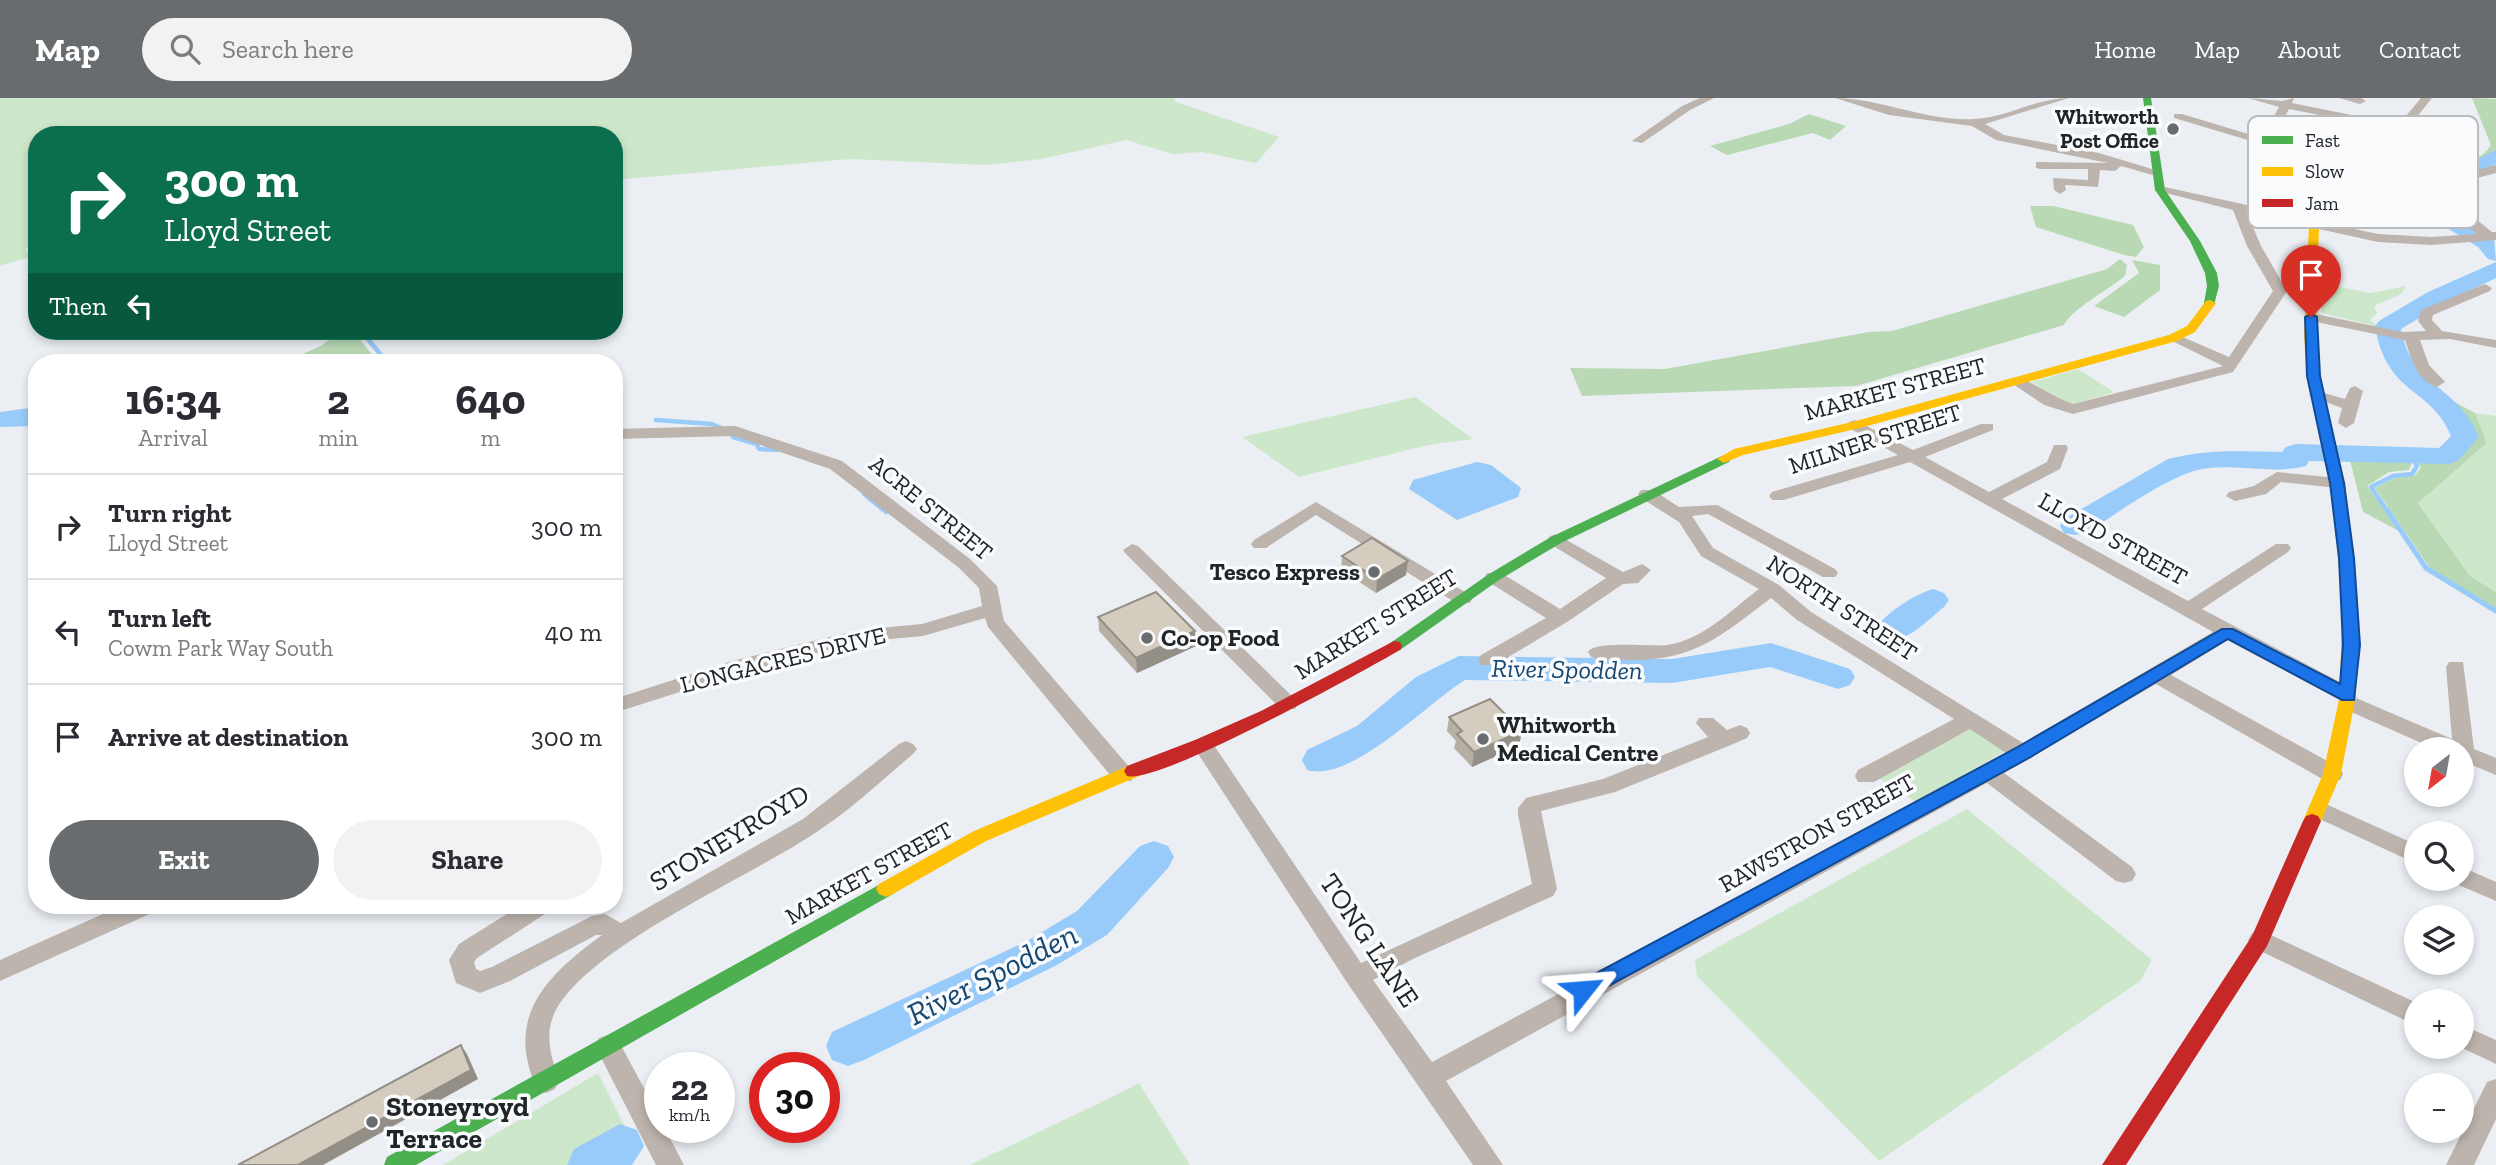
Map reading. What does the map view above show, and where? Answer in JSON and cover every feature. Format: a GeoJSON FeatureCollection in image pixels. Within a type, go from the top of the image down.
{"type":"FeatureCollection","features":[{"type":"Feature","properties":{"kind":"main road","name":"MARKET STREET"},"geometry":{"type":"LineString","coordinates":[[394,1165],[980,836],[1123,775],[1204,746],[1288,704],[1413,634],[1494,577],[1556,540],[1647,494],[1739,452],[1855,425],[2173,338],[2204,317],[2213,299],[2213,286],[2204,256],[2160,190],[2147,98]]}},
{"type":"Feature","properties":{"kind":"main road"},"geometry":{"type":"LineString","coordinates":[[2113,1165],[2260,940],[2332,774],[2347,699],[2350,602],[2337,483],[2316,396],[2311,317],[2314,228]]}},
{"type":"Feature","properties":{"kind":"street"},"geometry":{"type":"LineString","coordinates":[[1638,141],[1686,108],[1709,98]]}},
{"type":"Feature","properties":{"kind":"street"},"geometry":{"type":"LineString","coordinates":[[1840,98],[1889,112],[1975,123],[2064,98]]}},
{"type":"Feature","properties":{"kind":"street"},"geometry":{"type":"LineString","coordinates":[[2253,98],[2288,101],[2348,116]]}},
{"type":"Feature","properties":{"kind":"street"},"geometry":{"type":"LineString","coordinates":[[2344,98],[2360,101]]}},
{"type":"Feature","properties":{"kind":"street"},"geometry":{"type":"LineString","coordinates":[[2412,116],[2427,98]]}},
{"type":"Feature","properties":{"kind":"street"},"geometry":{"type":"LineString","coordinates":[[2178,116],[2248,136]]}},
{"type":"Feature","properties":{"kind":"street"},"geometry":{"type":"LineString","coordinates":[[1975,123],[2000,138],[2156,172]]}},
{"type":"Feature","properties":{"kind":"street"},"geometry":{"type":"LineString","coordinates":[[2040,164],[2136,167]]}},
{"type":"Feature","properties":{"kind":"street"},"geometry":{"type":"LineString","coordinates":[[2060,190],[2057,181],[2094,184],[2094,166]]}},
{"type":"Feature","properties":{"kind":"street"},"geometry":{"type":"LineString","coordinates":[[2478,174],[2496,169]]}},
{"type":"Feature","properties":{"kind":"street"},"geometry":{"type":"LineString","coordinates":[[2160,190],[2248,209]]}},
{"type":"Feature","properties":{"kind":"street"},"geometry":{"type":"LineString","coordinates":[[2018,381],[2050,402],[2073,409],[2217,374],[2233,364],[2280,291],[2254,246],[2238,206]]}},
{"type":"Feature","properties":{"kind":"street"},"geometry":{"type":"LineString","coordinates":[[2329,228],[2378,238],[2458,240],[2489,236]]}},
{"type":"Feature","properties":{"kind":"street"},"geometry":{"type":"LineString","coordinates":[[2438,335],[2425,321],[2426,313],[2485,288]]}},
{"type":"Feature","properties":{"kind":"street"},"geometry":{"type":"LineString","coordinates":[[2311,317],[2407,336],[2438,335],[2496,344]]}},
{"type":"Feature","properties":{"kind":"street"},"geometry":{"type":"LineString","coordinates":[[2407,336],[2422,367],[2437,382]]}},
{"type":"Feature","properties":{"kind":"street"},"geometry":{"type":"LineString","coordinates":[[2173,338],[2233,364]]}},
{"type":"Feature","properties":{"kind":"street"},"geometry":{"type":"LineString","coordinates":[[2316,396],[2353,398],[2346,423]]}},
{"type":"Feature","properties":{"kind":"street","name":"LLOYD STREET"},"geometry":{"type":"LineString","coordinates":[[1855,425],[2347,699],[2430,737]]}},
{"type":"Feature","properties":{"kind":"street","name":"MILNER STREET"},"geometry":{"type":"LineString","coordinates":[[1778,496],[1910,457],[1987,428]]}},
{"type":"Feature","properties":{"kind":"street","name":"ACRE STREET"},"geometry":{"type":"LineString","coordinates":[[623,434],[735,431],[835,465],[964,563],[988,586],[995,623],[1123,775]]}},
{"type":"Feature","properties":{"kind":"street"},"geometry":{"type":"LineString","coordinates":[[1988,500],[2054,465],[2062,447]]}},
{"type":"Feature","properties":{"kind":"street"},"geometry":{"type":"LineString","coordinates":[[2235,496],[2260,490],[2277,477],[2337,483]]}},
{"type":"Feature","properties":{"kind":"street","name":"NORTH STREET"},"geometry":{"type":"LineString","coordinates":[[1647,494],[1678,512],[1690,524],[1707,552],[1772,589],[1804,616],[2023,753]]}},
{"type":"Feature","properties":{"kind":"street"},"geometry":{"type":"LineString","coordinates":[[1260,544],[1316,507],[1463,598]]}},
{"type":"Feature","properties":{"kind":"street"},"geometry":{"type":"LineString","coordinates":[[1678,512],[1711,509],[1829,573]]}},
{"type":"Feature","properties":{"kind":"street"},"geometry":{"type":"LineString","coordinates":[[1556,540],[1619,578],[1631,579],[1642,570]]}},
{"type":"Feature","properties":{"kind":"street"},"geometry":{"type":"LineString","coordinates":[[2188,610],[2282,548]]}},
{"type":"Feature","properties":{"kind":"street"},"geometry":{"type":"LineString","coordinates":[[1132,551],[1288,704]]}},
{"type":"Feature","properties":{"kind":"street"},"geometry":{"type":"LineString","coordinates":[[1494,577],[1560,618]]}},
{"type":"Feature","properties":{"kind":"street"},"geometry":{"type":"LineString","coordinates":[[1488,660],[1560,618],[1619,578]]}},
{"type":"Feature","properties":{"kind":"street"},"geometry":{"type":"LineString","coordinates":[[1598,652],[1656,652],[1682,648],[1708,635],[1772,589]]}},
{"type":"Feature","properties":{"kind":"street","name":"LONGACRES DRIVE"},"geometry":{"type":"LineString","coordinates":[[623,703],[745,665],[859,636],[923,630],[993,609]]}},
{"type":"Feature","properties":{"kind":"street","name":"RAWSTRON STREET"},"geometry":{"type":"LineString","coordinates":[[1429,1077],[2023,753],[2228,632]]}},
{"type":"Feature","properties":{"kind":"street"},"geometry":{"type":"LineString","coordinates":[[2456,667],[2459,737]]}},
{"type":"Feature","properties":{"kind":"street"},"geometry":{"type":"LineString","coordinates":[[2156,675],[2332,774]]}},
{"type":"Feature","properties":{"kind":"street"},"geometry":{"type":"LineString","coordinates":[[1866,776],[1970,720]]}},
{"type":"Feature","properties":{"kind":"street"},"geometry":{"type":"LineString","coordinates":[[1357,977],[1406,951],[1545,889],[1529,808],[1534,804],[1607,786],[1732,736],[1706,723]]}},
{"type":"Feature","properties":{"kind":"street","name":"TONG LANE"},"geometry":{"type":"LineString","coordinates":[[1204,746],[1357,977],[1489,1165]]}},
{"type":"Feature","properties":{"kind":"street","name":"STONEYROYD"},"geometry":{"type":"LineString","coordinates":[[546,1081],[536,1048],[542,1015],[563,983],[619,936],[811,825],[906,749]]}},
{"type":"Feature","properties":{"kind":"street","name":"LLOYD STREET"},"geometry":{"type":"LineString","coordinates":[[2474,757],[2496,767]]}},
{"type":"Feature","properties":{"kind":"street"},"geometry":{"type":"LineString","coordinates":[[1986,771],[2124,874]]}},
{"type":"Feature","properties":{"kind":"street"},"geometry":{"type":"LineString","coordinates":[[2319,809],[2404,849]]}},
{"type":"Feature","properties":{"kind":"street"},"geometry":{"type":"LineString","coordinates":[[2474,882],[2496,892]]}},
{"type":"Feature","properties":{"kind":"street"},"geometry":{"type":"LineString","coordinates":[[0,971],[126,914]]}},
{"type":"Feature","properties":{"kind":"street"},"geometry":{"type":"LineString","coordinates":[[526,914],[468,951],[461,960],[465,976],[480,982],[490,979],[592,926],[605,924],[619,936]]}},
{"type":"Feature","properties":{"kind":"street"},"geometry":{"type":"LineString","coordinates":[[2260,940],[2404,1009]]}},
{"type":"Feature","properties":{"kind":"street"},"geometry":{"type":"LineString","coordinates":[[2474,1042],[2496,1052]]}},
{"type":"Feature","properties":{"kind":"street"},"geometry":{"type":"LineString","coordinates":[[608,1046],[670,1165]]}},
{"type":"Feature","properties":{"kind":"street"},"geometry":{"type":"LineString","coordinates":[[2460,1165],[2496,1091]]}},
{"type":"Feature","properties":{"kind":"green space"},"geometry":{"type":"Polygon","coordinates":[[[0,98],[1174,98],[1176,102],[1279,137],[1256,163],[1202,152],[1173,154],[1126,140],[1042,159],[986,165],[850,159],[623,179],[623,126],[28,126],[28,248],[25,249],[28,257],[0,266],[0,98]]]}},
{"type":"Feature","properties":{"kind":"green space"},"geometry":{"type":"Polygon","coordinates":[[[2472,98],[2496,99],[2496,153],[2478,163],[2478,157],[2491,145],[2472,98]]]}},
{"type":"Feature","properties":{"kind":"green space"},"geometry":{"type":"Polygon","coordinates":[[[1809,114],[1846,126],[1830,140],[1813,133],[1727,155],[1710,146],[1789,124],[1809,114]]]}},
{"type":"Feature","properties":{"kind":"green space"},"geometry":{"type":"Polygon","coordinates":[[[2030,206],[2053,206],[2133,225],[2144,247],[2136,257],[2124,255],[2036,227],[2030,206]]]}},
{"type":"Feature","properties":{"kind":"green space"},"geometry":{"type":"Polygon","coordinates":[[[2120,259],[2127,265],[2125,276],[2083,306],[2064,325],[1856,386],[1582,396],[1570,368],[1665,369],[1869,332],[1892,331],[2107,269],[2120,259]]]}},
{"type":"Feature","properties":{"kind":"green space"},"geometry":{"type":"Polygon","coordinates":[[[2132,260],[2160,265],[2160,290],[2124,317],[2094,306],[2139,273],[2132,260]]]}},
{"type":"Feature","properties":{"kind":"green space"},"geometry":{"type":"Polygon","coordinates":[[[2335,286],[2370,293],[2406,286],[2401,294],[2374,306],[2377,313],[2370,320],[2378,327],[2322,313],[2322,287],[2335,286]]]}},
{"type":"Feature","properties":{"kind":"green space"},"geometry":{"type":"Polygon","coordinates":[[[329,340],[360,340],[372,354],[302,354],[329,340]]]}},
{"type":"Feature","properties":{"kind":"green space"},"geometry":{"type":"Polygon","coordinates":[[[2078,369],[2114,392],[2070,405],[2032,382],[2078,369]]]}},
{"type":"Feature","properties":{"kind":"green space"},"geometry":{"type":"Polygon","coordinates":[[[1415,397],[1473,439],[1428,445],[1299,477],[1242,437],[1415,397]]]}},
{"type":"Feature","properties":{"kind":"green space"},"geometry":{"type":"Polygon","coordinates":[[[2451,400],[2475,413],[2487,443],[2418,503],[2470,576],[2496,592],[2496,609],[2430,568],[2375,488],[2396,477],[2414,476],[2421,468],[2418,462],[2450,458],[2472,440],[2471,428],[2451,400]]]}},
{"type":"Feature","properties":{"kind":"green space"},"geometry":{"type":"Polygon","coordinates":[[[2475,413],[2496,416],[2496,592],[2470,576],[2418,503],[2487,443],[2475,413]]]}},
{"type":"Feature","properties":{"kind":"green space"},"geometry":{"type":"Polygon","coordinates":[[[2349,456],[2412,463],[2409,470],[2389,472],[2367,486],[2401,532],[2363,512],[2349,456]]]}},
{"type":"Feature","properties":{"kind":"green space"},"geometry":{"type":"Polygon","coordinates":[[[1972,728],[2007,750],[1916,802],[1879,778],[1972,728]]]}},
{"type":"Feature","properties":{"kind":"green space"},"geometry":{"type":"Polygon","coordinates":[[[1967,809],[2152,960],[2140,981],[1879,1161],[1697,976],[1695,960],[1967,809]]]}},
{"type":"Feature","properties":{"kind":"green space"},"geometry":{"type":"Polygon","coordinates":[[[598,1073],[629,1135],[574,1165],[443,1165],[598,1073]]]}},
{"type":"Feature","properties":{"kind":"green space"},"geometry":{"type":"Polygon","coordinates":[[[1139,1083],[1190,1165],[970,1165],[1124,1091],[1139,1083]]]}},
{"type":"Feature","properties":{"kind":"water"},"geometry":{"type":"Polygon","coordinates":[[[28,408],[28,426],[0,427],[0,412],[28,408]]]}},
{"type":"Feature","properties":{"kind":"water"},"geometry":{"type":"Polygon","coordinates":[[[1477,462],[1491,465],[1521,488],[1518,497],[1457,520],[1409,489],[1413,480],[1477,462]]]}},
{"type":"Feature","properties":{"kind":"building"},"geometry":{"type":"Polygon","coordinates":[[[1372,538],[1408,561],[1377,579],[1342,556],[1372,538]]]}},
{"type":"Feature","properties":{"kind":"building","name":"Co-op Food"},"geometry":{"type":"Polygon","coordinates":[[[1156,592],[1195,631],[1136,658],[1098,617],[1156,592]]]}},
{"type":"Feature","properties":{"kind":"building"},"geometry":{"type":"Polygon","coordinates":[[[1490,699],[1522,731],[1474,752],[1457,734],[1462,731],[1449,717],[1490,699]]]}},
{"type":"Feature","properties":{"kind":"building"},"geometry":{"type":"Polygon","coordinates":[[[461,1045],[471,1070],[298,1165],[238,1165],[461,1045]]]}},
{"type":"Feature","properties":{"kind":"waterway","name":"River Spodden"},"geometry":{"type":"LineString","coordinates":[[2478,166],[2496,156]]}},
{"type":"Feature","properties":{"kind":"waterway","name":"River Spodden"},"geometry":{"type":"LineString","coordinates":[[2463,228],[2486,242],[2496,254]]}},
{"type":"Feature","properties":{"kind":"waterway","name":"River Spodden"},"geometry":{"type":"LineString","coordinates":[[2075,526],[2178,465],[2209,459],[2286,461],[2296,460],[2296,453],[2338,452],[2432,457],[2448,455],[2465,437],[2460,424],[2443,404],[2403,370],[2394,355],[2388,326],[2437,297],[2496,269]]}},
{"type":"Feature","properties":{"kind":"waterway"},"geometry":{"type":"LineString","coordinates":[[369,340],[380,354]]}},
{"type":"Feature","properties":{"kind":"waterway"},"geometry":{"type":"LineString","coordinates":[[656,420],[712,424],[721,428]]}},
{"type":"Feature","properties":{"kind":"waterway"},"geometry":{"type":"LineString","coordinates":[[733,437],[757,444],[759,449],[779,450]]}},
{"type":"Feature","properties":{"kind":"waterway"},"geometry":{"type":"LineString","coordinates":[[2388,512],[2371,487],[2393,476],[2412,474],[2417,466],[2413,459]]}},
{"type":"Feature","properties":{"kind":"waterway"},"geometry":{"type":"LineString","coordinates":[[864,494],[886,512]]}},
{"type":"Feature","properties":{"kind":"waterway"},"geometry":{"type":"LineString","coordinates":[[2387,510],[2426,568],[2496,611]]}},
{"type":"Feature","properties":{"kind":"waterway","name":"River Spodden"},"geometry":{"type":"LineString","coordinates":[[1890,632],[1933,600]]}},
{"type":"Feature","properties":{"kind":"waterway","name":"River Spodden"},"geometry":{"type":"LineString","coordinates":[[1320,760],[1370,735],[1428,686],[1459,668],[1672,671],[1771,655],[1838,677]]}},
{"type":"Feature","properties":{"kind":"waterway","name":"River Spodden"},"geometry":{"type":"LineString","coordinates":[[848,1046],[1042,953],[1092,923],[1154,857]]}},
{"type":"Feature","properties":{"kind":"waterway","name":"River Spodden"},"geometry":{"type":"LineString","coordinates":[[591,1165],[620,1146]]}},
{"type":"Feature","properties":{"kind":"traffic: fast"},"geometry":{"type":"LineString","coordinates":[[2147,98],[2160,190],[2195,241],[2211,273],[2213,286],[2210,303]]}},
{"type":"Feature","properties":{"kind":"traffic: fast"},"geometry":{"type":"LineString","coordinates":[[1394,646],[1494,577],[1556,540],[1724,459]]}},
{"type":"Feature","properties":{"kind":"traffic: fast"},"geometry":{"type":"LineString","coordinates":[[395,1165],[886,889]]}},
{"type":"Feature","properties":{"kind":"traffic: slow"},"geometry":{"type":"LineString","coordinates":[[2312,821],[2332,774],[2348,695],[2350,602],[2338,483],[2313,376],[2310,334],[2314,228]]}},
{"type":"Feature","properties":{"kind":"traffic: slow"},"geometry":{"type":"LineString","coordinates":[[1724,459],[1739,452],[1855,425],[2173,338],[2191,329],[2210,303]]}},
{"type":"Feature","properties":{"kind":"traffic: slow"},"geometry":{"type":"LineString","coordinates":[[886,889],[980,836],[1133,771]]}},
{"type":"Feature","properties":{"kind":"traffic: jam"},"geometry":{"type":"LineString","coordinates":[[1133,771],[1201,745],[1266,715],[1394,646]]}},
{"type":"Feature","properties":{"kind":"traffic: jam"},"geometry":{"type":"LineString","coordinates":[[2113,1165],[2260,940],[2312,821]]}},
{"type":"Feature","properties":{"kind":"place","name":"Whitworth Post Office"},"geometry":{"type":"Point","coordinates":[2173,129]}},
{"type":"Feature","properties":{"kind":"place","name":"Tesco Express"},"geometry":{"type":"Point","coordinates":[1374,572]}},
{"type":"Feature","properties":{"kind":"place","name":"Co-op Food"},"geometry":{"type":"Point","coordinates":[1147,638]}},
{"type":"Feature","properties":{"kind":"place","name":"Whitworth Medical Centre"},"geometry":{"type":"Point","coordinates":[1483,739]}},
{"type":"Feature","properties":{"kind":"place","name":"Stoneyroyd Terrace"},"geometry":{"type":"Point","coordinates":[372,1122]}},
{"type":"Feature","properties":{"kind":"route"},"geometry":{"type":"LineString","coordinates":[[1583,990],[2023,753],[2228,632],[2348,695],[2350,602],[2342,515],[2318,406],[2311,317]]}}]}
